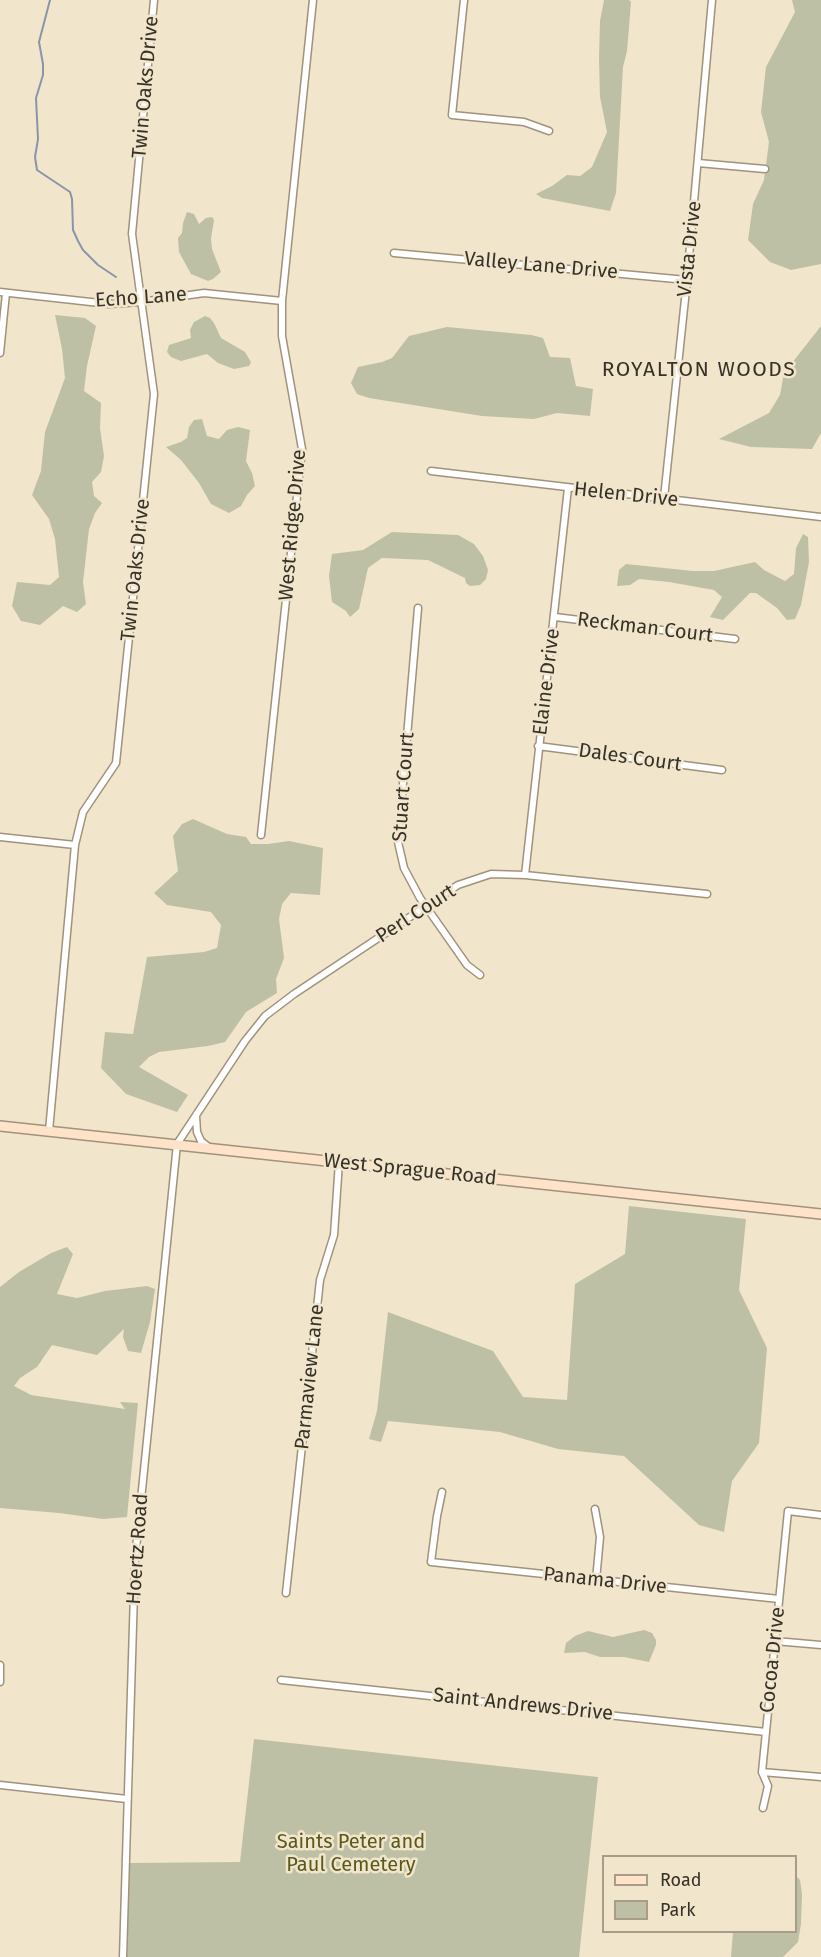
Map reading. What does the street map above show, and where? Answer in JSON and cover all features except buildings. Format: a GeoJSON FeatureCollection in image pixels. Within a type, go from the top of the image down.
{"type":"FeatureCollection","features":[{"type":"Feature","properties":{"kind":"street","name":"Twin Oaks Drive"},"geometry":{"type":"LineString","coordinates":[[49,1131],[75,845],[83,812],[116,764],[154,394],[132,234],[154,0]]}},
{"type":"Feature","properties":{"kind":"street","name":"West Ridge Drive"},"geometry":{"type":"LineString","coordinates":[[261,835],[302,449],[282,336],[282,301],[313,0]]}},
{"type":"Feature","properties":{"kind":"street"},"geometry":{"type":"LineString","coordinates":[[464,0],[452,115],[524,122],[549,131]]}},
{"type":"Feature","properties":{"kind":"street","name":"Vista Drive"},"geometry":{"type":"LineString","coordinates":[[664,498],[687,280],[712,0]]}},
{"type":"Feature","properties":{"kind":"street"},"geometry":{"type":"LineString","coordinates":[[698,163],[765,169]]}},
{"type":"Feature","properties":{"kind":"street","name":"Valley Lane Drive"},"geometry":{"type":"LineString","coordinates":[[394,253],[687,280]]}},
{"type":"Feature","properties":{"kind":"street","name":"Echo Lane"},"geometry":{"type":"LineString","coordinates":[[3,293],[109,304],[204,293],[282,301]]}},
{"type":"Feature","properties":{"kind":"street"},"geometry":{"type":"LineString","coordinates":[[0,353],[3,293]]}},
{"type":"Feature","properties":{"kind":"street","name":"Helen Drive"},"geometry":{"type":"LineString","coordinates":[[431,471],[821,517]]}},
{"type":"Feature","properties":{"kind":"street","name":"Elaine Drive"},"geometry":{"type":"LineString","coordinates":[[525,875],[568,488]]}},
{"type":"Feature","properties":{"kind":"street","name":"Stuart Court"},"geometry":{"type":"LineString","coordinates":[[418,608],[398,842],[404,868],[426,908],[467,965],[480,975]]}},
{"type":"Feature","properties":{"kind":"street","name":"Reckman Court"},"geometry":{"type":"LineString","coordinates":[[555,617],[735,639]]}},
{"type":"Feature","properties":{"kind":"street","name":"Dales Court"},"geometry":{"type":"LineString","coordinates":[[538,746],[722,770]]}},
{"type":"Feature","properties":{"kind":"street"},"geometry":{"type":"LineString","coordinates":[[0,837],[75,845]]}},
{"type":"Feature","properties":{"kind":"street","name":"Perl Court"},"geometry":{"type":"LineString","coordinates":[[177,1144],[245,1041],[265,1016],[294,994],[458,885],[491,874],[525,875],[707,894]]}},
{"type":"Feature","properties":{"kind":"street"},"geometry":{"type":"LineString","coordinates":[[196,1115],[197,1132],[201,1141],[210,1148]]}},
{"type":"Feature","properties":{"kind":"street","name":"West Sprague Road"},"geometry":{"type":"LineString","coordinates":[[0,1126],[821,1214]]}},
{"type":"Feature","properties":{"kind":"street","name":"Hoertz Road"},"geometry":{"type":"LineString","coordinates":[[123,1957],[135,1559],[177,1144]]}},
{"type":"Feature","properties":{"kind":"street","name":"Parmaview Lane"},"geometry":{"type":"LineString","coordinates":[[286,1593],[320,1280],[334,1235],[339,1162]]}},
{"type":"Feature","properties":{"kind":"street","name":"Panama Drive"},"geometry":{"type":"LineString","coordinates":[[442,1492],[436,1515],[431,1562],[779,1599]]}},
{"type":"Feature","properties":{"kind":"street"},"geometry":{"type":"LineString","coordinates":[[595,1509],[600,1537],[596,1580]]}},
{"type":"Feature","properties":{"kind":"street","name":"Cocoa Drive"},"geometry":{"type":"LineString","coordinates":[[763,1808],[768,1786],[762,1772],[788,1511],[821,1515]]}},
{"type":"Feature","properties":{"kind":"street"},"geometry":{"type":"LineString","coordinates":[[775,1641],[821,1645]]}},
{"type":"Feature","properties":{"kind":"street"},"geometry":{"type":"LineString","coordinates":[[0,1665],[0,1682]]}},
{"type":"Feature","properties":{"kind":"street","name":"Saint Andrews Drive"},"geometry":{"type":"LineString","coordinates":[[281,1680],[766,1732]]}},
{"type":"Feature","properties":{"kind":"street"},"geometry":{"type":"LineString","coordinates":[[762,1772],[821,1777]]}},
{"type":"Feature","properties":{"kind":"street"},"geometry":{"type":"LineString","coordinates":[[0,1785],[127,1798]]}},
{"type":"Feature","properties":{"kind":"green space"},"geometry":{"type":"Polygon","coordinates":[[[604,0],[629,0],[631,2],[627,51],[623,67],[616,193],[610,211],[542,198],[536,194],[567,175],[580,176],[592,167],[607,132],[600,97],[599,59],[600,21],[604,0]]]}},
{"type":"Feature","properties":{"kind":"green space"},"geometry":{"type":"Polygon","coordinates":[[[792,0],[821,0],[821,264],[791,270],[770,262],[748,240],[753,204],[764,180],[769,142],[761,112],[766,67],[795,12],[792,0]]]}},
{"type":"Feature","properties":{"kind":"green space"},"geometry":{"type":"Polygon","coordinates":[[[187,212],[194,214],[199,224],[206,218],[212,217],[214,220],[212,249],[221,272],[208,281],[191,274],[179,252],[178,238],[182,233],[187,212]]]}},
{"type":"Feature","properties":{"kind":"green space"},"geometry":{"type":"Polygon","coordinates":[[[55,315],[85,318],[96,326],[84,391],[101,403],[100,428],[104,456],[101,472],[92,482],[94,496],[102,503],[89,529],[83,582],[86,604],[77,612],[63,606],[40,625],[21,621],[12,606],[17,582],[50,585],[59,577],[55,539],[49,519],[32,495],[41,471],[45,432],[65,378],[55,315]]]}},
{"type":"Feature","properties":{"kind":"green space"},"geometry":{"type":"Polygon","coordinates":[[[205,316],[214,323],[221,338],[245,352],[251,362],[249,366],[234,369],[218,363],[207,354],[181,361],[171,357],[167,352],[169,345],[191,338],[190,330],[194,322],[205,316]]]}},
{"type":"Feature","properties":{"kind":"green space"},"geometry":{"type":"Polygon","coordinates":[[[821,326],[821,433],[812,449],[751,447],[719,439],[769,413],[780,395],[784,373],[821,326]]]}},
{"type":"Feature","properties":{"kind":"green space"},"geometry":{"type":"Polygon","coordinates":[[[447,327],[543,338],[550,357],[570,358],[576,386],[593,389],[590,416],[557,413],[534,419],[482,416],[369,398],[357,394],[351,383],[358,367],[392,358],[409,336],[447,327]]]}},
{"type":"Feature","properties":{"kind":"green space"},"geometry":{"type":"Polygon","coordinates":[[[202,419],[207,436],[219,439],[227,430],[238,427],[250,430],[246,461],[255,486],[241,506],[229,513],[211,504],[199,483],[181,460],[166,447],[187,438],[189,427],[194,420],[202,419]]]}},
{"type":"Feature","properties":{"kind":"green space"},"geometry":{"type":"Polygon","coordinates":[[[392,532],[458,535],[474,544],[483,556],[488,570],[486,579],[480,585],[470,586],[466,583],[465,578],[428,560],[382,558],[368,568],[359,609],[350,617],[346,611],[332,602],[329,576],[332,554],[363,550],[392,532]]]}},
{"type":"Feature","properties":{"kind":"green space"},"geometry":{"type":"Polygon","coordinates":[[[803,534],[808,537],[809,562],[801,605],[795,619],[787,620],[777,608],[756,593],[750,593],[723,620],[710,617],[722,597],[714,590],[639,579],[630,585],[617,586],[619,570],[626,564],[714,571],[755,562],[764,570],[785,581],[794,574],[796,548],[803,534]]]}},
{"type":"Feature","properties":{"kind":"green space"},"geometry":{"type":"Polygon","coordinates":[[[193,819],[227,834],[246,837],[251,844],[289,841],[323,848],[320,895],[291,893],[282,904],[279,919],[284,958],[276,979],[277,993],[246,1012],[225,1042],[159,1052],[149,1057],[139,1067],[188,1095],[177,1112],[126,1094],[101,1068],[105,1032],[133,1034],[147,957],[204,952],[217,948],[221,925],[211,912],[167,905],[154,893],[178,871],[173,836],[182,824],[193,819]]]}},
{"type":"Feature","properties":{"kind":"green space"},"geometry":{"type":"Polygon","coordinates":[[[629,1206],[746,1219],[739,1290],[767,1348],[759,1443],[732,1481],[724,1532],[699,1525],[624,1456],[558,1449],[500,1432],[388,1421],[381,1442],[369,1439],[377,1411],[388,1312],[493,1351],[523,1397],[567,1400],[575,1284],[625,1254],[629,1206]]]}},
{"type":"Feature","properties":{"kind":"green space"},"geometry":{"type":"Polygon","coordinates":[[[67,1247],[73,1254],[57,1294],[77,1298],[105,1291],[147,1286],[155,1289],[150,1322],[141,1353],[128,1351],[123,1337],[124,1329],[97,1355],[52,1345],[37,1367],[20,1378],[14,1386],[31,1395],[125,1409],[120,1402],[138,1403],[127,1517],[103,1519],[0,1508],[0,1287],[19,1272],[51,1253],[67,1247]]]}},
{"type":"Feature","properties":{"kind":"green space"},"geometry":{"type":"Polygon","coordinates":[[[644,1630],[652,1633],[656,1640],[649,1662],[624,1657],[600,1657],[585,1652],[564,1653],[566,1643],[575,1636],[588,1631],[613,1637],[644,1630]]]}},
{"type":"Feature","properties":{"kind":"green space","name":"Saints Peter and Paul Cemetery"},"geometry":{"type":"Polygon","coordinates":[[[254,1739],[598,1777],[579,1957],[127,1957],[129,1863],[240,1862],[254,1739]]]}},
{"type":"Feature","properties":{"kind":"green space"},"geometry":{"type":"Polygon","coordinates":[[[797,1877],[800,1880],[802,1894],[798,1942],[783,1957],[731,1957],[733,1933],[797,1933],[797,1877]]]}},
{"type":"Feature","properties":{"kind":"waterway"},"geometry":{"type":"LineString","coordinates":[[50,0],[39,42],[43,75],[36,98],[38,139],[35,157],[37,170],[70,192],[73,230],[78,241],[83,250],[98,265],[116,277]]}},
{"type":"Feature","properties":{"kind":"district","name":"ROYALTON WOODS"},"geometry":{"type":"Point","coordinates":[699,370]}}]}
